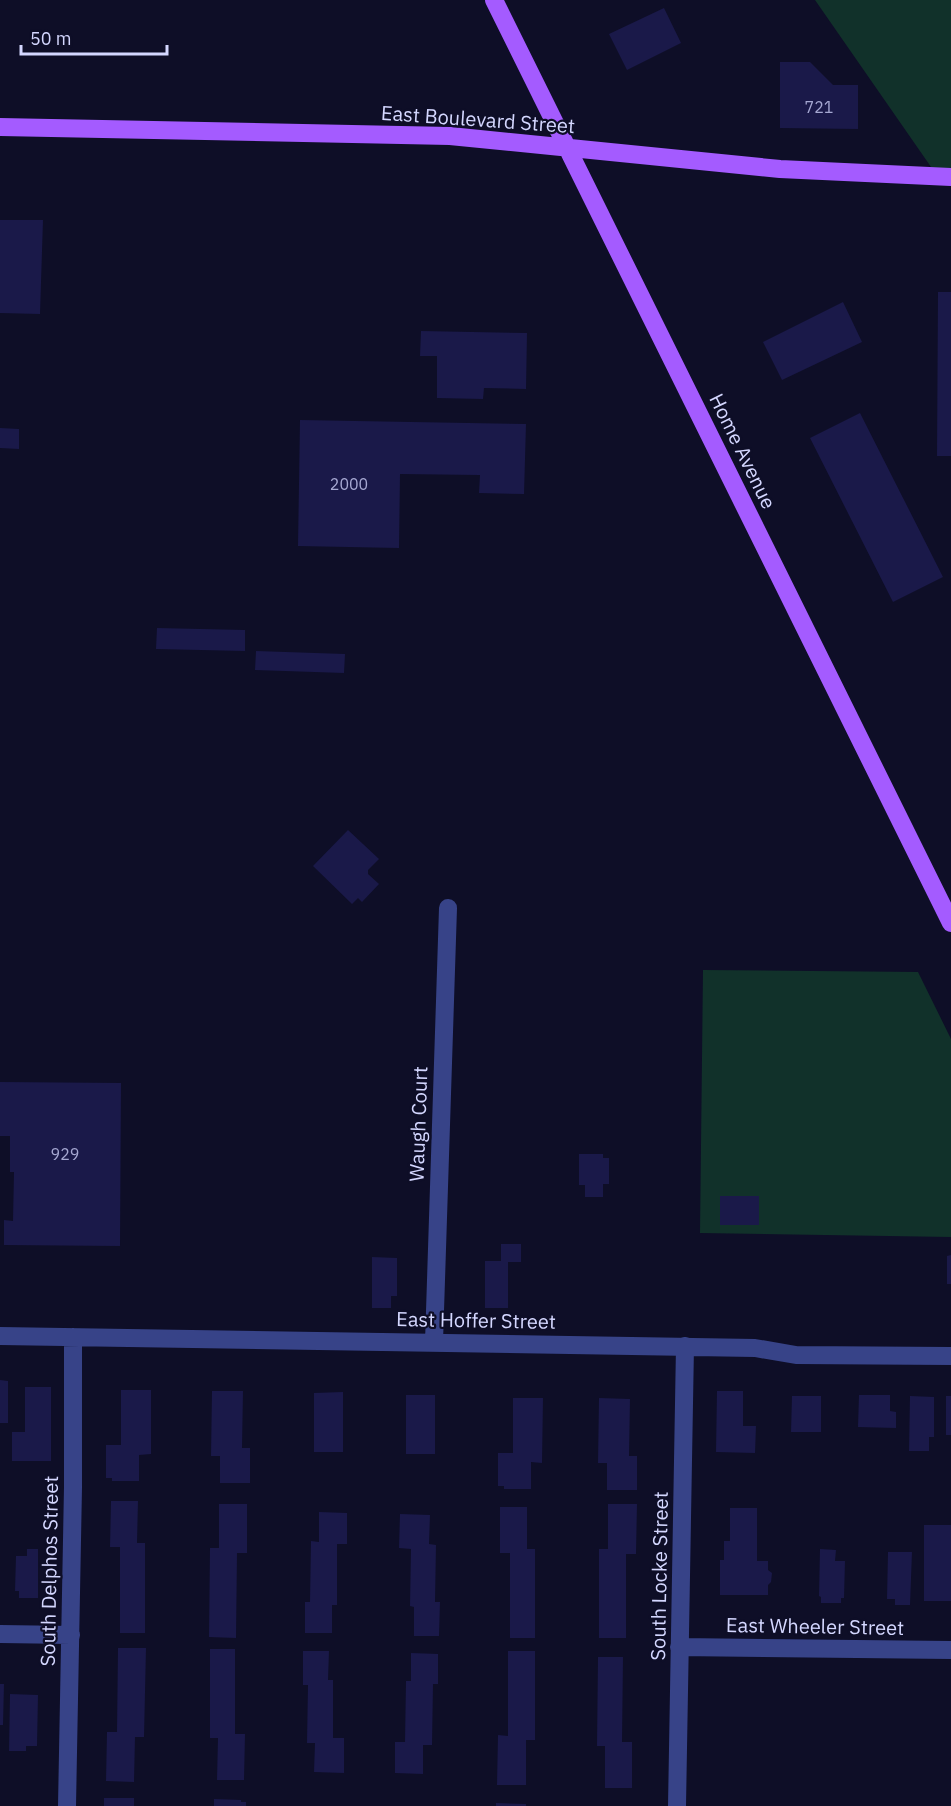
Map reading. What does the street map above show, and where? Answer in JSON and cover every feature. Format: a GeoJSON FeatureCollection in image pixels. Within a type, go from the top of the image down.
{"type":"FeatureCollection","features":[{"type":"Feature","properties":{"kind":"main road","name":"Home Avenue"},"geometry":{"type":"LineString","coordinates":[[494,0],[951,923]]}},
{"type":"Feature","properties":{"kind":"main road","name":"East Boulevard Street"},"geometry":{"type":"LineString","coordinates":[[0,127],[450,136],[780,169],[951,177]]}},
{"type":"Feature","properties":{"kind":"street","name":"Waugh Court"},"geometry":{"type":"LineString","coordinates":[[434,1342],[448,908]]}},
{"type":"Feature","properties":{"kind":"street","name":"East Hoffer Street"},"geometry":{"type":"LineString","coordinates":[[0,1336],[685,1346],[755,1348],[796,1355],[951,1356]]}},
{"type":"Feature","properties":{"kind":"street","name":"South Delphos Street"},"geometry":{"type":"LineString","coordinates":[[68,1806],[73,1337]]}},
{"type":"Feature","properties":{"kind":"street","name":"South Locke Street"},"geometry":{"type":"LineString","coordinates":[[677,1806],[685,1346]]}},
{"type":"Feature","properties":{"kind":"street"},"geometry":{"type":"LineString","coordinates":[[0,1634],[71,1635]]}},
{"type":"Feature","properties":{"kind":"street","name":"East Wheeler Street"},"geometry":{"type":"LineString","coordinates":[[679,1647],[951,1650]]}},
{"type":"Feature","properties":{"kind":"green space"},"geometry":{"type":"Polygon","coordinates":[[[815,0],[951,0],[951,177],[938,177],[815,0]]]}},
{"type":"Feature","properties":{"kind":"green space"},"geometry":{"type":"Polygon","coordinates":[[[703,970],[918,972],[951,1039],[951,1237],[700,1233],[703,970]]]}},
{"type":"Feature","properties":{"kind":"building"},"geometry":{"type":"Polygon","coordinates":[[[664,8],[681,43],[627,70],[609,34],[664,8]]]}},
{"type":"Feature","properties":{"kind":"building"},"geometry":{"type":"Polygon","coordinates":[[[780,62],[810,62],[833,85],[858,85],[858,129],[780,128],[780,62]]]}},
{"type":"Feature","properties":{"kind":"building"},"geometry":{"type":"Polygon","coordinates":[[[0,220],[43,220],[40,314],[0,313],[0,220]]]}},
{"type":"Feature","properties":{"kind":"building"},"geometry":{"type":"Polygon","coordinates":[[[938,292],[951,292],[951,456],[937,456],[938,292]]]}},
{"type":"Feature","properties":{"kind":"building"},"geometry":{"type":"Polygon","coordinates":[[[843,302],[862,342],[782,380],[763,342],[843,302]]]}},
{"type":"Feature","properties":{"kind":"building"},"geometry":{"type":"Polygon","coordinates":[[[421,331],[527,333],[526,389],[484,388],[483,399],[437,398],[437,356],[420,356],[421,331]]]}},
{"type":"Feature","properties":{"kind":"building"},"geometry":{"type":"Polygon","coordinates":[[[860,413],[943,577],[893,602],[810,438],[860,413]]]}},
{"type":"Feature","properties":{"kind":"building"},"geometry":{"type":"Polygon","coordinates":[[[300,420],[526,424],[524,494],[479,493],[480,475],[400,474],[399,548],[298,546],[300,420]]]}},
{"type":"Feature","properties":{"kind":"building"},"geometry":{"type":"Polygon","coordinates":[[[0,428],[19,429],[19,449],[0,448],[0,428]]]}},
{"type":"Feature","properties":{"kind":"building"},"geometry":{"type":"Polygon","coordinates":[[[157,628],[245,630],[245,651],[156,649],[157,628]]]}},
{"type":"Feature","properties":{"kind":"building"},"geometry":{"type":"Polygon","coordinates":[[[256,651],[345,654],[344,673],[255,670],[256,651]]]}},
{"type":"Feature","properties":{"kind":"building"},"geometry":{"type":"Polygon","coordinates":[[[348,830],[379,859],[368,870],[368,874],[379,884],[362,902],[358,898],[352,904],[313,866],[348,830]]]}},
{"type":"Feature","properties":{"kind":"building"},"geometry":{"type":"Polygon","coordinates":[[[0,1082],[121,1083],[120,1246],[4,1245],[4,1220],[13,1221],[14,1172],[10,1172],[10,1136],[0,1136],[0,1082]]]}},
{"type":"Feature","properties":{"kind":"building"},"geometry":{"type":"Polygon","coordinates":[[[579,1154],[603,1154],[603,1158],[609,1158],[609,1184],[603,1184],[603,1197],[585,1197],[585,1185],[579,1185],[579,1154]]]}},
{"type":"Feature","properties":{"kind":"building"},"geometry":{"type":"Polygon","coordinates":[[[720,1196],[759,1196],[759,1225],[720,1225],[720,1196]]]}},
{"type":"Feature","properties":{"kind":"building"},"geometry":{"type":"Polygon","coordinates":[[[501,1244],[521,1244],[521,1262],[508,1262],[508,1308],[485,1308],[485,1261],[501,1261],[501,1244]]]}},
{"type":"Feature","properties":{"kind":"building"},"geometry":{"type":"Polygon","coordinates":[[[951,1255],[951,1284],[947,1284],[947,1256],[951,1255]]]}},
{"type":"Feature","properties":{"kind":"building"},"geometry":{"type":"Polygon","coordinates":[[[372,1257],[397,1258],[397,1296],[391,1296],[391,1308],[372,1308],[372,1257]]]}},
{"type":"Feature","properties":{"kind":"building"},"geometry":{"type":"Polygon","coordinates":[[[0,1380],[8,1381],[8,1423],[0,1423],[0,1380]]]}},
{"type":"Feature","properties":{"kind":"building"},"geometry":{"type":"Polygon","coordinates":[[[25,1387],[51,1387],[51,1461],[12,1461],[12,1432],[25,1432],[25,1387]]]}},
{"type":"Feature","properties":{"kind":"building"},"geometry":{"type":"Polygon","coordinates":[[[121,1390],[151,1390],[151,1454],[139,1455],[139,1481],[112,1481],[112,1478],[106,1478],[106,1445],[121,1445],[121,1390]]]}},
{"type":"Feature","properties":{"kind":"building"},"geometry":{"type":"Polygon","coordinates":[[[212,1391],[243,1391],[242,1448],[250,1448],[250,1483],[220,1483],[220,1456],[211,1456],[212,1391]]]}},
{"type":"Feature","properties":{"kind":"building"},"geometry":{"type":"Polygon","coordinates":[[[717,1391],[743,1391],[743,1426],[756,1426],[755,1453],[716,1452],[717,1391]]]}},
{"type":"Feature","properties":{"kind":"building"},"geometry":{"type":"Polygon","coordinates":[[[343,1392],[343,1452],[314,1452],[314,1393],[343,1392]]]}},
{"type":"Feature","properties":{"kind":"building"},"geometry":{"type":"Polygon","coordinates":[[[406,1395],[435,1395],[435,1454],[406,1454],[406,1395]]]}},
{"type":"Feature","properties":{"kind":"building"},"geometry":{"type":"Polygon","coordinates":[[[859,1395],[890,1395],[890,1411],[896,1412],[896,1428],[858,1427],[859,1395]]]}},
{"type":"Feature","properties":{"kind":"building"},"geometry":{"type":"Polygon","coordinates":[[[792,1396],[821,1396],[821,1432],[791,1432],[792,1396]]]}},
{"type":"Feature","properties":{"kind":"building"},"geometry":{"type":"Polygon","coordinates":[[[910,1396],[934,1397],[934,1437],[929,1437],[929,1451],[909,1451],[910,1396]]]}},
{"type":"Feature","properties":{"kind":"building"},"geometry":{"type":"Polygon","coordinates":[[[946,1396],[951,1396],[951,1435],[946,1435],[946,1396]]]}},
{"type":"Feature","properties":{"kind":"building"},"geometry":{"type":"Polygon","coordinates":[[[513,1398],[543,1398],[542,1463],[531,1462],[531,1489],[504,1489],[504,1486],[498,1486],[498,1453],[513,1453],[513,1398]]]}},
{"type":"Feature","properties":{"kind":"building"},"geometry":{"type":"Polygon","coordinates":[[[599,1398],[630,1399],[629,1456],[637,1456],[637,1490],[607,1490],[607,1463],[598,1463],[599,1398]]]}},
{"type":"Feature","properties":{"kind":"building"},"geometry":{"type":"Polygon","coordinates":[[[111,1501],[138,1501],[137,1543],[145,1543],[145,1633],[120,1633],[120,1547],[110,1547],[111,1501]]]}},
{"type":"Feature","properties":{"kind":"building"},"geometry":{"type":"Polygon","coordinates":[[[219,1504],[247,1504],[247,1553],[237,1553],[236,1638],[209,1637],[210,1548],[219,1548],[219,1504]]]}},
{"type":"Feature","properties":{"kind":"building"},"geometry":{"type":"Polygon","coordinates":[[[608,1504],[637,1504],[636,1554],[626,1554],[626,1638],[599,1638],[599,1549],[608,1549],[608,1504]]]}},
{"type":"Feature","properties":{"kind":"building"},"geometry":{"type":"Polygon","coordinates":[[[500,1507],[527,1507],[527,1549],[535,1549],[535,1638],[510,1638],[510,1553],[500,1553],[500,1507]]]}},
{"type":"Feature","properties":{"kind":"building"},"geometry":{"type":"Polygon","coordinates":[[[730,1508],[757,1508],[757,1561],[768,1561],[768,1570],[772,1573],[768,1595],[720,1595],[720,1560],[724,1560],[724,1541],[730,1541],[730,1508]]]}},
{"type":"Feature","properties":{"kind":"building"},"geometry":{"type":"Polygon","coordinates":[[[319,1512],[347,1513],[347,1544],[337,1544],[337,1605],[332,1605],[332,1633],[305,1633],[305,1602],[310,1602],[311,1541],[319,1542],[319,1512]]]}},
{"type":"Feature","properties":{"kind":"building"},"geometry":{"type":"Polygon","coordinates":[[[400,1514],[430,1515],[429,1544],[436,1545],[435,1602],[440,1602],[439,1636],[414,1636],[414,1607],[410,1606],[411,1549],[399,1548],[400,1514]]]}},
{"type":"Feature","properties":{"kind":"building"},"geometry":{"type":"Polygon","coordinates":[[[924,1525],[951,1525],[951,1601],[924,1601],[924,1525]]]}},
{"type":"Feature","properties":{"kind":"building"},"geometry":{"type":"Polygon","coordinates":[[[27,1549],[38,1549],[38,1598],[19,1598],[19,1591],[15,1591],[16,1556],[27,1556],[27,1549]]]}},
{"type":"Feature","properties":{"kind":"building"},"geometry":{"type":"Polygon","coordinates":[[[820,1549],[836,1550],[835,1561],[845,1561],[844,1598],[841,1598],[841,1603],[821,1603],[819,1596],[820,1549]]]}},
{"type":"Feature","properties":{"kind":"building"},"geometry":{"type":"Polygon","coordinates":[[[888,1552],[912,1552],[910,1605],[895,1605],[895,1599],[887,1599],[888,1552]]]}},
{"type":"Feature","properties":{"kind":"building"},"geometry":{"type":"Polygon","coordinates":[[[118,1648],[146,1648],[144,1737],[135,1737],[134,1782],[106,1781],[107,1732],[117,1732],[118,1648]]]}},
{"type":"Feature","properties":{"kind":"building"},"geometry":{"type":"Polygon","coordinates":[[[210,1649],[235,1649],[235,1734],[245,1734],[244,1780],[217,1780],[218,1738],[210,1738],[210,1649]]]}},
{"type":"Feature","properties":{"kind":"building"},"geometry":{"type":"Polygon","coordinates":[[[303,1651],[329,1651],[328,1680],[333,1680],[333,1738],[344,1738],[344,1773],[314,1772],[315,1743],[307,1743],[308,1685],[303,1685],[303,1651]]]}},
{"type":"Feature","properties":{"kind":"building"},"geometry":{"type":"Polygon","coordinates":[[[508,1651],[535,1651],[535,1740],[526,1740],[526,1785],[497,1785],[498,1735],[508,1736],[508,1651]]]}},
{"type":"Feature","properties":{"kind":"building"},"geometry":{"type":"Polygon","coordinates":[[[411,1653],[438,1654],[438,1684],[433,1684],[432,1745],[423,1745],[423,1774],[395,1773],[395,1742],[405,1742],[406,1681],[411,1681],[411,1653]]]}},
{"type":"Feature","properties":{"kind":"building"},"geometry":{"type":"Polygon","coordinates":[[[598,1657],[623,1657],[622,1742],[632,1742],[632,1788],[605,1788],[605,1746],[597,1746],[598,1657]]]}},
{"type":"Feature","properties":{"kind":"building"},"geometry":{"type":"Polygon","coordinates":[[[0,1684],[4,1684],[3,1725],[0,1725],[0,1684]]]}},
{"type":"Feature","properties":{"kind":"building"},"geometry":{"type":"Polygon","coordinates":[[[10,1694],[38,1695],[37,1746],[26,1746],[26,1751],[9,1751],[10,1694]]]}},
{"type":"Feature","properties":{"kind":"building"},"geometry":{"type":"Polygon","coordinates":[[[104,1798],[134,1798],[134,1806],[104,1806],[104,1798]]]}},
{"type":"Feature","properties":{"kind":"building"},"geometry":{"type":"Polygon","coordinates":[[[214,1799],[241,1800],[241,1802],[246,1802],[246,1806],[214,1806],[214,1799]]]}},
{"type":"Feature","properties":{"kind":"building"},"geometry":{"type":"Polygon","coordinates":[[[496,1803],[526,1804],[526,1806],[496,1806],[496,1803]]]}}]}
